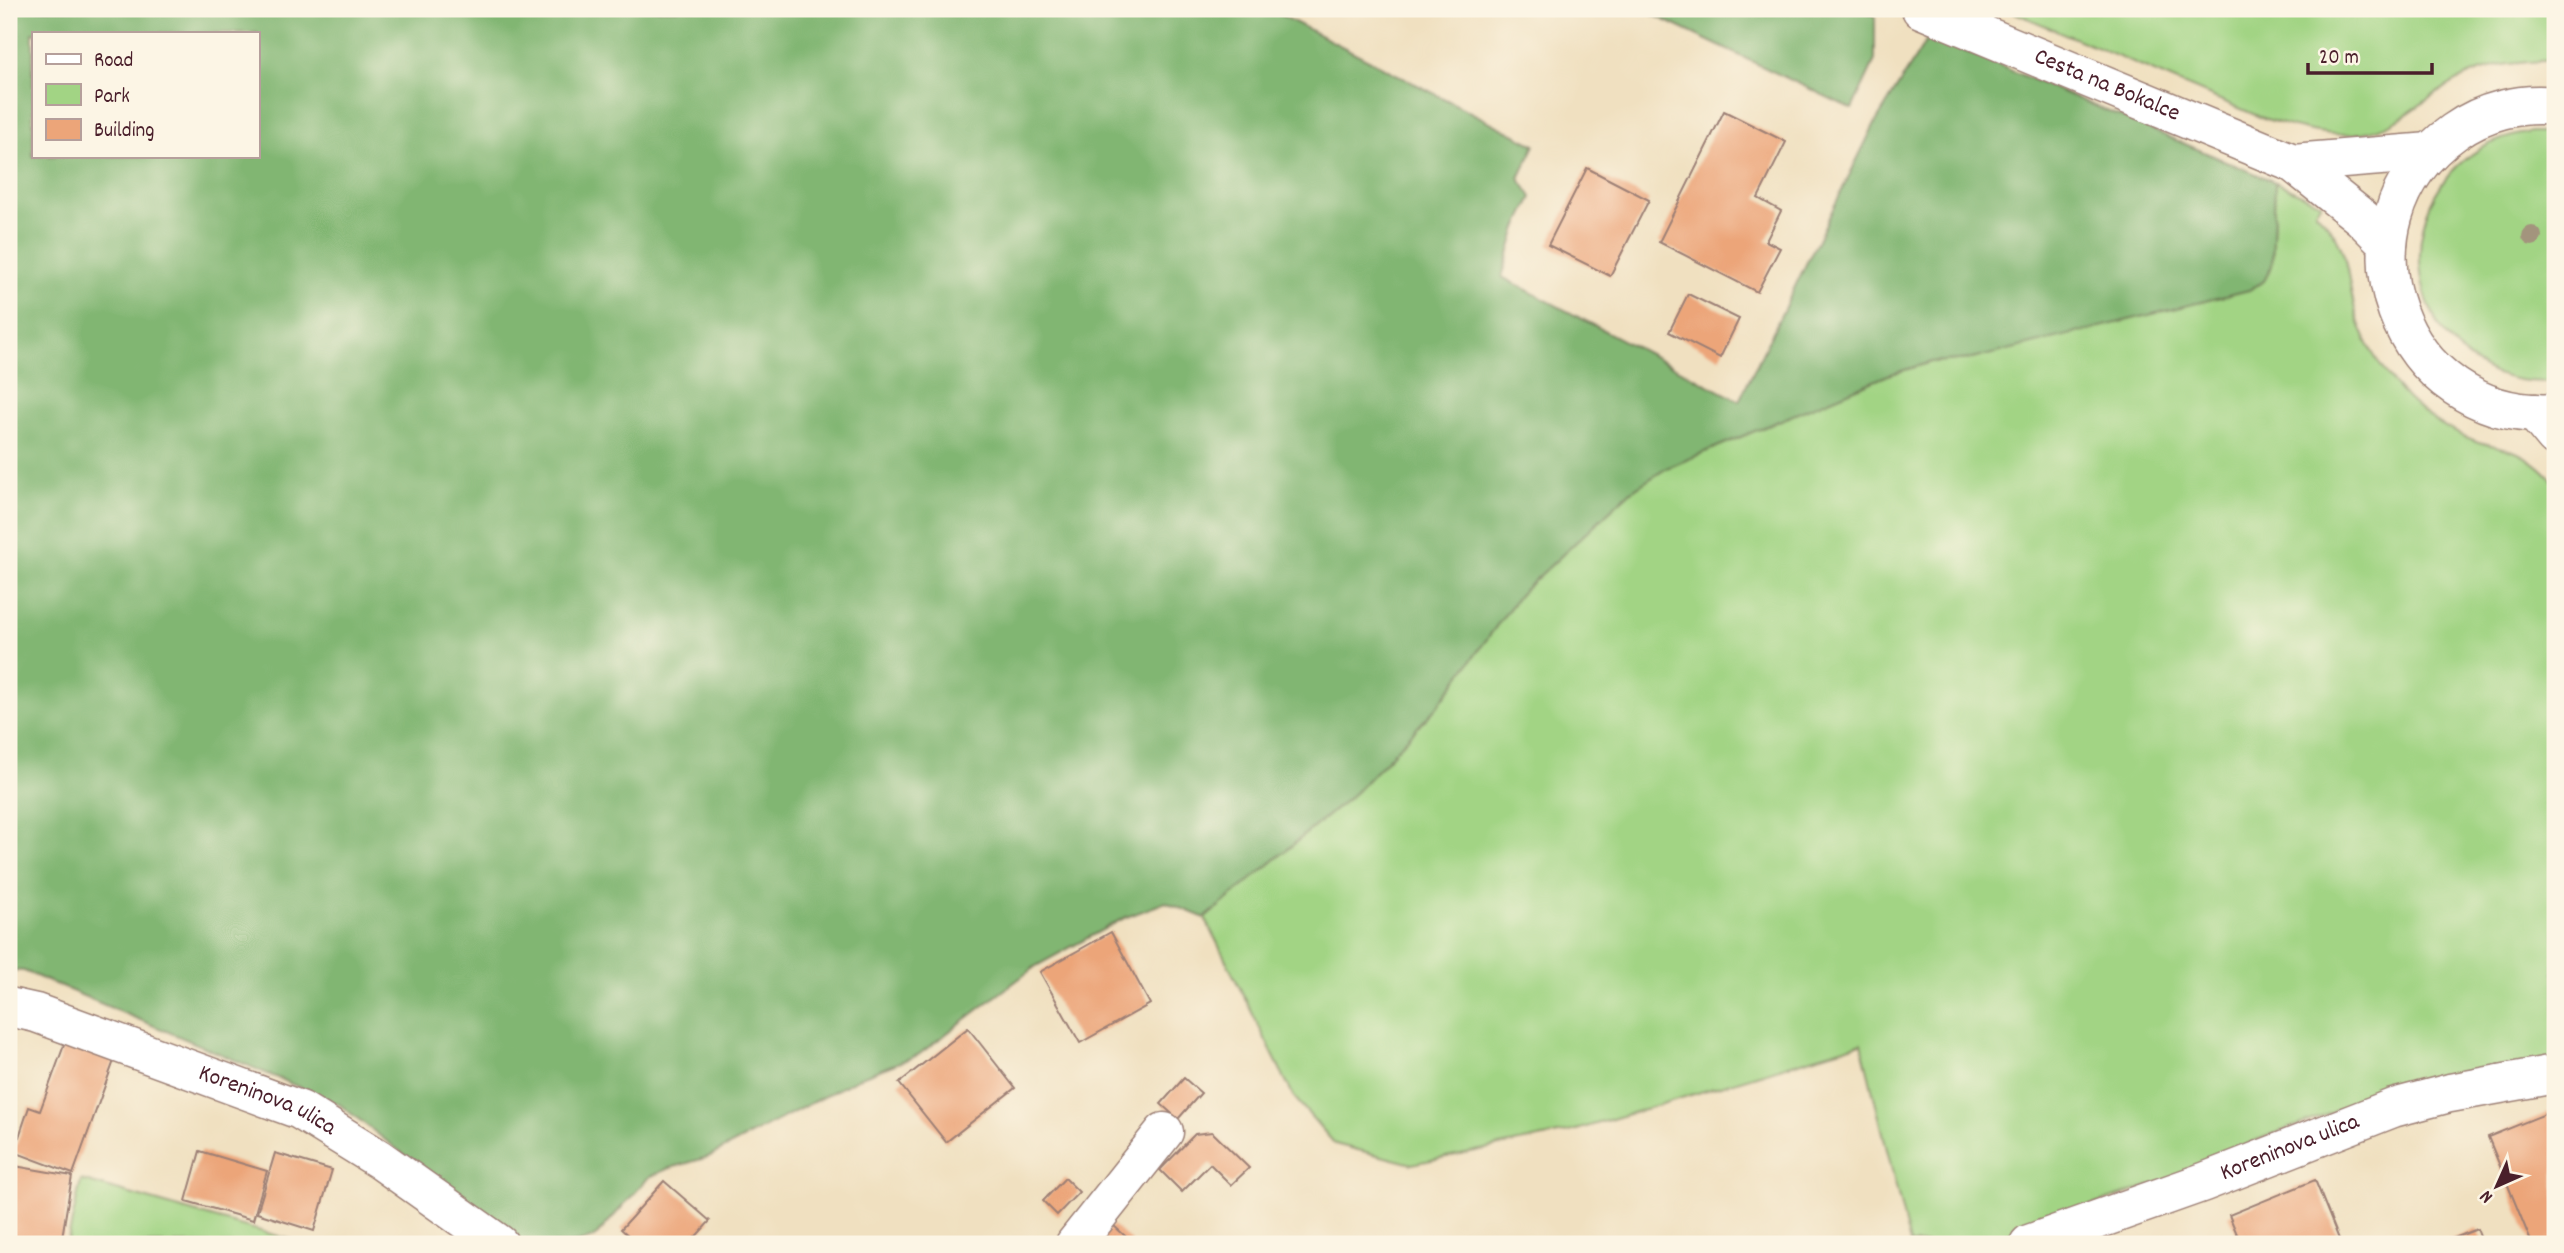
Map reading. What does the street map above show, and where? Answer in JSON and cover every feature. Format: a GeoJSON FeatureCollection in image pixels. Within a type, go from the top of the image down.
{"type":"FeatureCollection","features":[{"type":"Feature","properties":{"kind":"street","name":"Cesta na Bokalce"},"geometry":{"type":"LineString","coordinates":[[1921,9],[2294,163],[2362,218],[2388,244]]}},
{"type":"Feature","properties":{"kind":"street"},"geometry":{"type":"LineString","coordinates":[[2548,421],[2475,398],[2448,382],[2425,360],[2407,335],[2395,306],[2388,275],[2388,244],[2390,227],[2401,195],[2418,166],[2453,132],[2480,117],[2520,106],[2555,106]]}},
{"type":"Feature","properties":{"kind":"street","name":"Cesta na Bokalce"},"geometry":{"type":"LineString","coordinates":[[2294,163],[2430,152]]}},
{"type":"Feature","properties":{"kind":"street","name":"Koreninova ulica"},"geometry":{"type":"LineString","coordinates":[[9,1007],[36,1013],[300,1110],[379,1159],[499,1244]]}},
{"type":"Feature","properties":{"kind":"street","name":"Koreninova ulica"},"geometry":{"type":"LineString","coordinates":[[2029,1244],[2204,1182],[2393,1108],[2449,1093],[2555,1074]]}},
{"type":"Feature","properties":{"kind":"street"},"geometry":{"type":"LineString","coordinates":[[1075,1244],[1164,1132]]}},
{"type":"Feature","properties":{"kind":"green space"},"geometry":{"type":"Polygon","coordinates":[[[9,9],[1269,9],[1535,145],[1519,178],[1532,197],[1517,228],[1502,277],[1739,401],[1874,125],[1929,36],[2275,182],[2272,266],[2264,281],[2249,290],[1972,359],[1931,362],[1888,375],[1667,468],[1631,491],[1520,594],[1436,708],[1356,792],[1205,918],[1166,902],[1124,918],[1036,966],[918,1055],[861,1077],[708,1157],[649,1177],[594,1238],[573,1244],[529,1244],[488,1227],[443,1185],[339,1104],[24,971],[9,970],[9,9]]]}},
{"type":"Feature","properties":{"kind":"green space"},"geometry":{"type":"Polygon","coordinates":[[[1641,9],[1858,9],[1875,16],[1875,60],[1852,109],[1641,9]]]}},
{"type":"Feature","properties":{"kind":"green space"},"geometry":{"type":"Polygon","coordinates":[[[2006,9],[2555,9],[2555,60],[2482,70],[2453,83],[2383,127],[2365,132],[2330,134],[2260,117],[2006,9]]]}},
{"type":"Feature","properties":{"kind":"green space"},"geometry":{"type":"Polygon","coordinates":[[[2531,132],[2555,132],[2555,381],[2501,375],[2461,352],[2434,315],[2421,272],[2423,226],[2442,184],[2478,151],[2531,132]]]}},
{"type":"Feature","properties":{"kind":"green space"},"geometry":{"type":"Polygon","coordinates":[[[2275,182],[2321,203],[2315,211],[2337,238],[2363,333],[2379,364],[2400,391],[2440,424],[2476,441],[2521,455],[2540,467],[2555,483],[2555,1058],[2359,1103],[2257,1140],[2197,1170],[1977,1244],[1910,1244],[1861,1043],[1573,1131],[1412,1164],[1335,1144],[1294,1097],[1205,918],[1356,792],[1436,708],[1520,594],[1631,491],[1667,468],[1888,375],[1931,362],[1972,359],[2272,266],[2275,182]]]}},
{"type":"Feature","properties":{"kind":"green space"},"geometry":{"type":"Polygon","coordinates":[[[81,1180],[306,1244],[67,1244],[81,1180]]]}},
{"type":"Feature","properties":{"kind":"building"},"geometry":{"type":"Polygon","coordinates":[[[1724,111],[1786,142],[1758,198],[1781,211],[1766,241],[1780,248],[1757,292],[1659,242],[1724,111]]]}},
{"type":"Feature","properties":{"kind":"building"},"geometry":{"type":"Polygon","coordinates":[[[1587,168],[1649,200],[1610,276],[1548,245],[1587,168]]]}},
{"type":"Feature","properties":{"kind":"building"},"geometry":{"type":"Polygon","coordinates":[[[1688,294],[1739,319],[1720,358],[1669,332],[1688,294]]]}},
{"type":"Feature","properties":{"kind":"building"},"geometry":{"type":"Polygon","coordinates":[[[1111,932],[1150,1004],[1080,1043],[1040,972],[1111,932]]]}},
{"type":"Feature","properties":{"kind":"building"},"geometry":{"type":"Polygon","coordinates":[[[968,1028],[1015,1088],[946,1142],[899,1083],[968,1028]]]}},
{"type":"Feature","properties":{"kind":"building"},"geometry":{"type":"Polygon","coordinates":[[[67,1037],[116,1055],[73,1174],[14,1152],[29,1107],[40,1111],[67,1037]]]}},
{"type":"Feature","properties":{"kind":"building"},"geometry":{"type":"Polygon","coordinates":[[[1184,1078],[1201,1093],[1178,1119],[1161,1104],[1184,1078]]]}},
{"type":"Feature","properties":{"kind":"building"},"geometry":{"type":"Polygon","coordinates":[[[2550,1112],[2555,1127],[2555,1244],[2532,1244],[2488,1137],[2550,1112]]]}},
{"type":"Feature","properties":{"kind":"building"},"geometry":{"type":"Polygon","coordinates":[[[1212,1132],[1249,1168],[1231,1185],[1210,1164],[1182,1192],[1160,1170],[1195,1134],[1212,1132]]]}},
{"type":"Feature","properties":{"kind":"building"},"geometry":{"type":"Polygon","coordinates":[[[200,1151],[267,1171],[253,1220],[186,1201],[200,1151]]]}},
{"type":"Feature","properties":{"kind":"building"},"geometry":{"type":"Polygon","coordinates":[[[275,1153],[332,1170],[314,1231],[257,1213],[275,1153]]]}},
{"type":"Feature","properties":{"kind":"building"},"geometry":{"type":"Polygon","coordinates":[[[9,1165],[72,1176],[61,1244],[9,1244],[9,1165]]]}},
{"type":"Feature","properties":{"kind":"building"},"geometry":{"type":"Polygon","coordinates":[[[1065,1178],[1079,1192],[1057,1215],[1043,1201],[1065,1178]]]}},
{"type":"Feature","properties":{"kind":"building"},"geometry":{"type":"Polygon","coordinates":[[[2315,1180],[2341,1244],[2241,1244],[2229,1215],[2315,1180]]]}},
{"type":"Feature","properties":{"kind":"building"},"geometry":{"type":"Polygon","coordinates":[[[664,1181],[710,1221],[689,1244],[638,1244],[621,1229],[664,1181]]]}},
{"type":"Feature","properties":{"kind":"building"},"geometry":{"type":"Polygon","coordinates":[[[1113,1225],[1134,1244],[1096,1244],[1113,1225]]]}},
{"type":"Feature","properties":{"kind":"building"},"geometry":{"type":"Polygon","coordinates":[[[2477,1229],[2483,1244],[2439,1244],[2477,1229]]]}}]}
